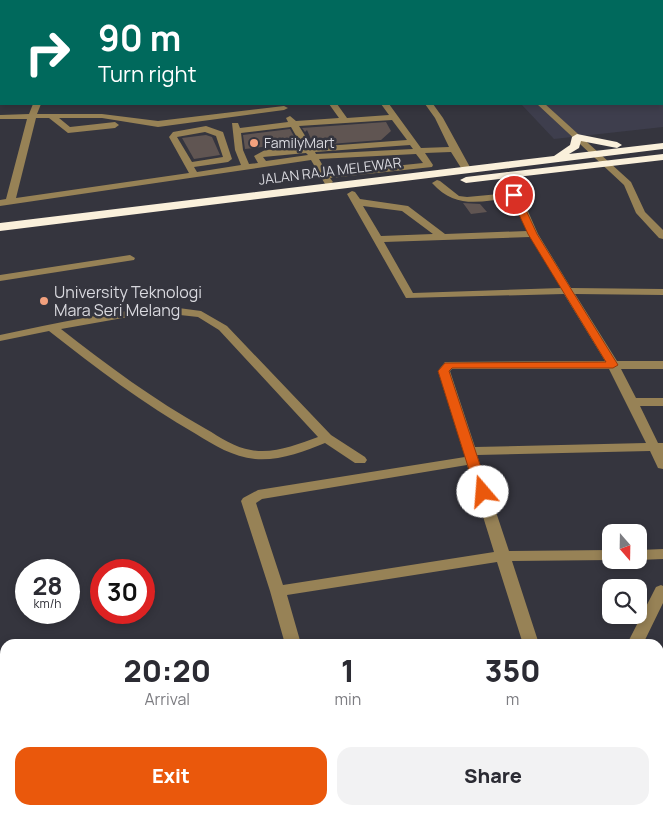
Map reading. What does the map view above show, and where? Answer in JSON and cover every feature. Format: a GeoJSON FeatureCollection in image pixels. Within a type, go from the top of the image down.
{"type":"FeatureCollection","features":[{"type":"Feature","properties":{"kind":"highway"},"geometry":{"type":"LineString","coordinates":[[546,159],[570,151],[575,146],[576,137],[620,146],[663,146]]}},
{"type":"Feature","properties":{"kind":"highway","name":"JALAN RAJA MELEWAR"},"geometry":{"type":"LineString","coordinates":[[0,236],[25,228],[546,159],[663,146]]}},
{"type":"Feature","properties":{"kind":"highway","name":"JALAN RAJA MELEWAR"},"geometry":{"type":"LineString","coordinates":[[0,226],[25,228],[355,198],[437,183],[663,157]]}},
{"type":"Feature","properties":{"kind":"street"},"geometry":{"type":"LineString","coordinates":[[36,105],[26,114],[5,202],[195,176],[313,153],[413,142]]}},
{"type":"Feature","properties":{"kind":"street"},"geometry":{"type":"LineString","coordinates":[[334,105],[344,120]]}},
{"type":"Feature","properties":{"kind":"street"},"geometry":{"type":"LineString","coordinates":[[325,176],[429,165],[386,105]]}},
{"type":"Feature","properties":{"kind":"street"},"geometry":{"type":"LineString","coordinates":[[429,105],[439,118],[466,170]]}},
{"type":"Feature","properties":{"kind":"street"},"geometry":{"type":"LineString","coordinates":[[542,105],[628,184],[641,214],[663,236]]}},
{"type":"Feature","properties":{"kind":"street"},"geometry":{"type":"LineString","coordinates":[[0,117],[26,114],[102,116],[147,124],[158,124],[235,115],[283,106],[313,153],[330,187]]}},
{"type":"Feature","properties":{"kind":"street"},"geometry":{"type":"LineString","coordinates":[[50,115],[68,130],[115,125]]}},
{"type":"Feature","properties":{"kind":"street"},"geometry":{"type":"LineString","coordinates":[[235,115],[239,150],[246,167]]}},
{"type":"Feature","properties":{"kind":"street"},"geometry":{"type":"LineString","coordinates":[[236,132],[294,124],[395,117]]}},
{"type":"Feature","properties":{"kind":"street"},"geometry":{"type":"LineString","coordinates":[[189,165],[228,159],[220,134],[206,129],[176,134],[173,137],[195,176]]}},
{"type":"Feature","properties":{"kind":"street"},"geometry":{"type":"LineString","coordinates":[[313,153],[422,154],[456,152]]}},
{"type":"Feature","properties":{"kind":"street"},"geometry":{"type":"LineString","coordinates":[[507,175],[514,195],[533,234],[613,365],[632,402],[659,447],[663,465]]}},
{"type":"Feature","properties":{"kind":"street"},"geometry":{"type":"LineString","coordinates":[[437,183],[456,198],[467,200],[514,195]]}},
{"type":"Feature","properties":{"kind":"street"},"geometry":{"type":"LineString","coordinates":[[355,198],[405,208],[443,237]]}},
{"type":"Feature","properties":{"kind":"street"},"geometry":{"type":"LineString","coordinates":[[355,198],[410,296],[568,291],[663,292]]}},
{"type":"Feature","properties":{"kind":"street"},"geometry":{"type":"LineString","coordinates":[[380,240],[533,234]]}},
{"type":"Feature","properties":{"kind":"street"},"geometry":{"type":"LineString","coordinates":[[0,278],[130,258]]}},
{"type":"Feature","properties":{"kind":"street"},"geometry":{"type":"LineString","coordinates":[[0,338],[152,312],[194,312],[212,318],[326,438],[360,460]]}},
{"type":"Feature","properties":{"kind":"street"},"geometry":{"type":"LineString","coordinates":[[52,328],[168,414],[235,450],[252,455],[272,456],[287,453],[326,438]]}},
{"type":"Feature","properties":{"kind":"street"},"geometry":{"type":"LineString","coordinates":[[529,639],[444,371],[449,365],[663,365]]}},
{"type":"Feature","properties":{"kind":"street"},"geometry":{"type":"LineString","coordinates":[[632,402],[663,402]]}},
{"type":"Feature","properties":{"kind":"street"},"geometry":{"type":"LineString","coordinates":[[292,639],[278,591],[248,509],[248,501],[258,495],[471,456],[659,447]]}},
{"type":"Feature","properties":{"kind":"street"},"geometry":{"type":"LineString","coordinates":[[648,554],[663,554]]}},
{"type":"Feature","properties":{"kind":"street"},"geometry":{"type":"LineString","coordinates":[[278,591],[503,556],[602,555]]}},
{"type":"Feature","properties":{"kind":"street"},"geometry":{"type":"LineString","coordinates":[[638,639],[662,590]]}},
{"type":"Feature","properties":{"kind":"shaded area"},"geometry":{"type":"Polygon","coordinates":[[[522,105],[663,105],[663,127],[554,139],[522,105]]]}},
{"type":"Feature","properties":{"kind":"building"},"geometry":{"type":"Polygon","coordinates":[[[386,122],[391,131],[381,140],[330,144],[311,139],[307,130],[305,132],[302,128],[386,122]]]}},
{"type":"Feature","properties":{"kind":"building"},"geometry":{"type":"Polygon","coordinates":[[[290,129],[295,138],[285,144],[245,149],[243,135],[290,129]]]}},
{"type":"Feature","properties":{"kind":"building"},"geometry":{"type":"Polygon","coordinates":[[[206,135],[212,137],[220,155],[194,159],[182,138],[206,135]]]}},
{"type":"Feature","properties":{"kind":"building"},"geometry":{"type":"Polygon","coordinates":[[[463,203],[480,204],[487,212],[471,214],[463,203]]]}},
{"type":"Feature","properties":{"kind":"place","name":"FamilyMart"},"geometry":{"type":"Point","coordinates":[254,143]}},
{"type":"Feature","properties":{"kind":"place","name":"University Teknologi Mara Seri Melang"},"geometry":{"type":"Point","coordinates":[44,301]}},
{"type":"Feature","properties":{"kind":"route"},"geometry":{"type":"LineString","coordinates":[[483,492],[444,371],[449,365],[613,365],[533,234],[514,195]]}}]}
